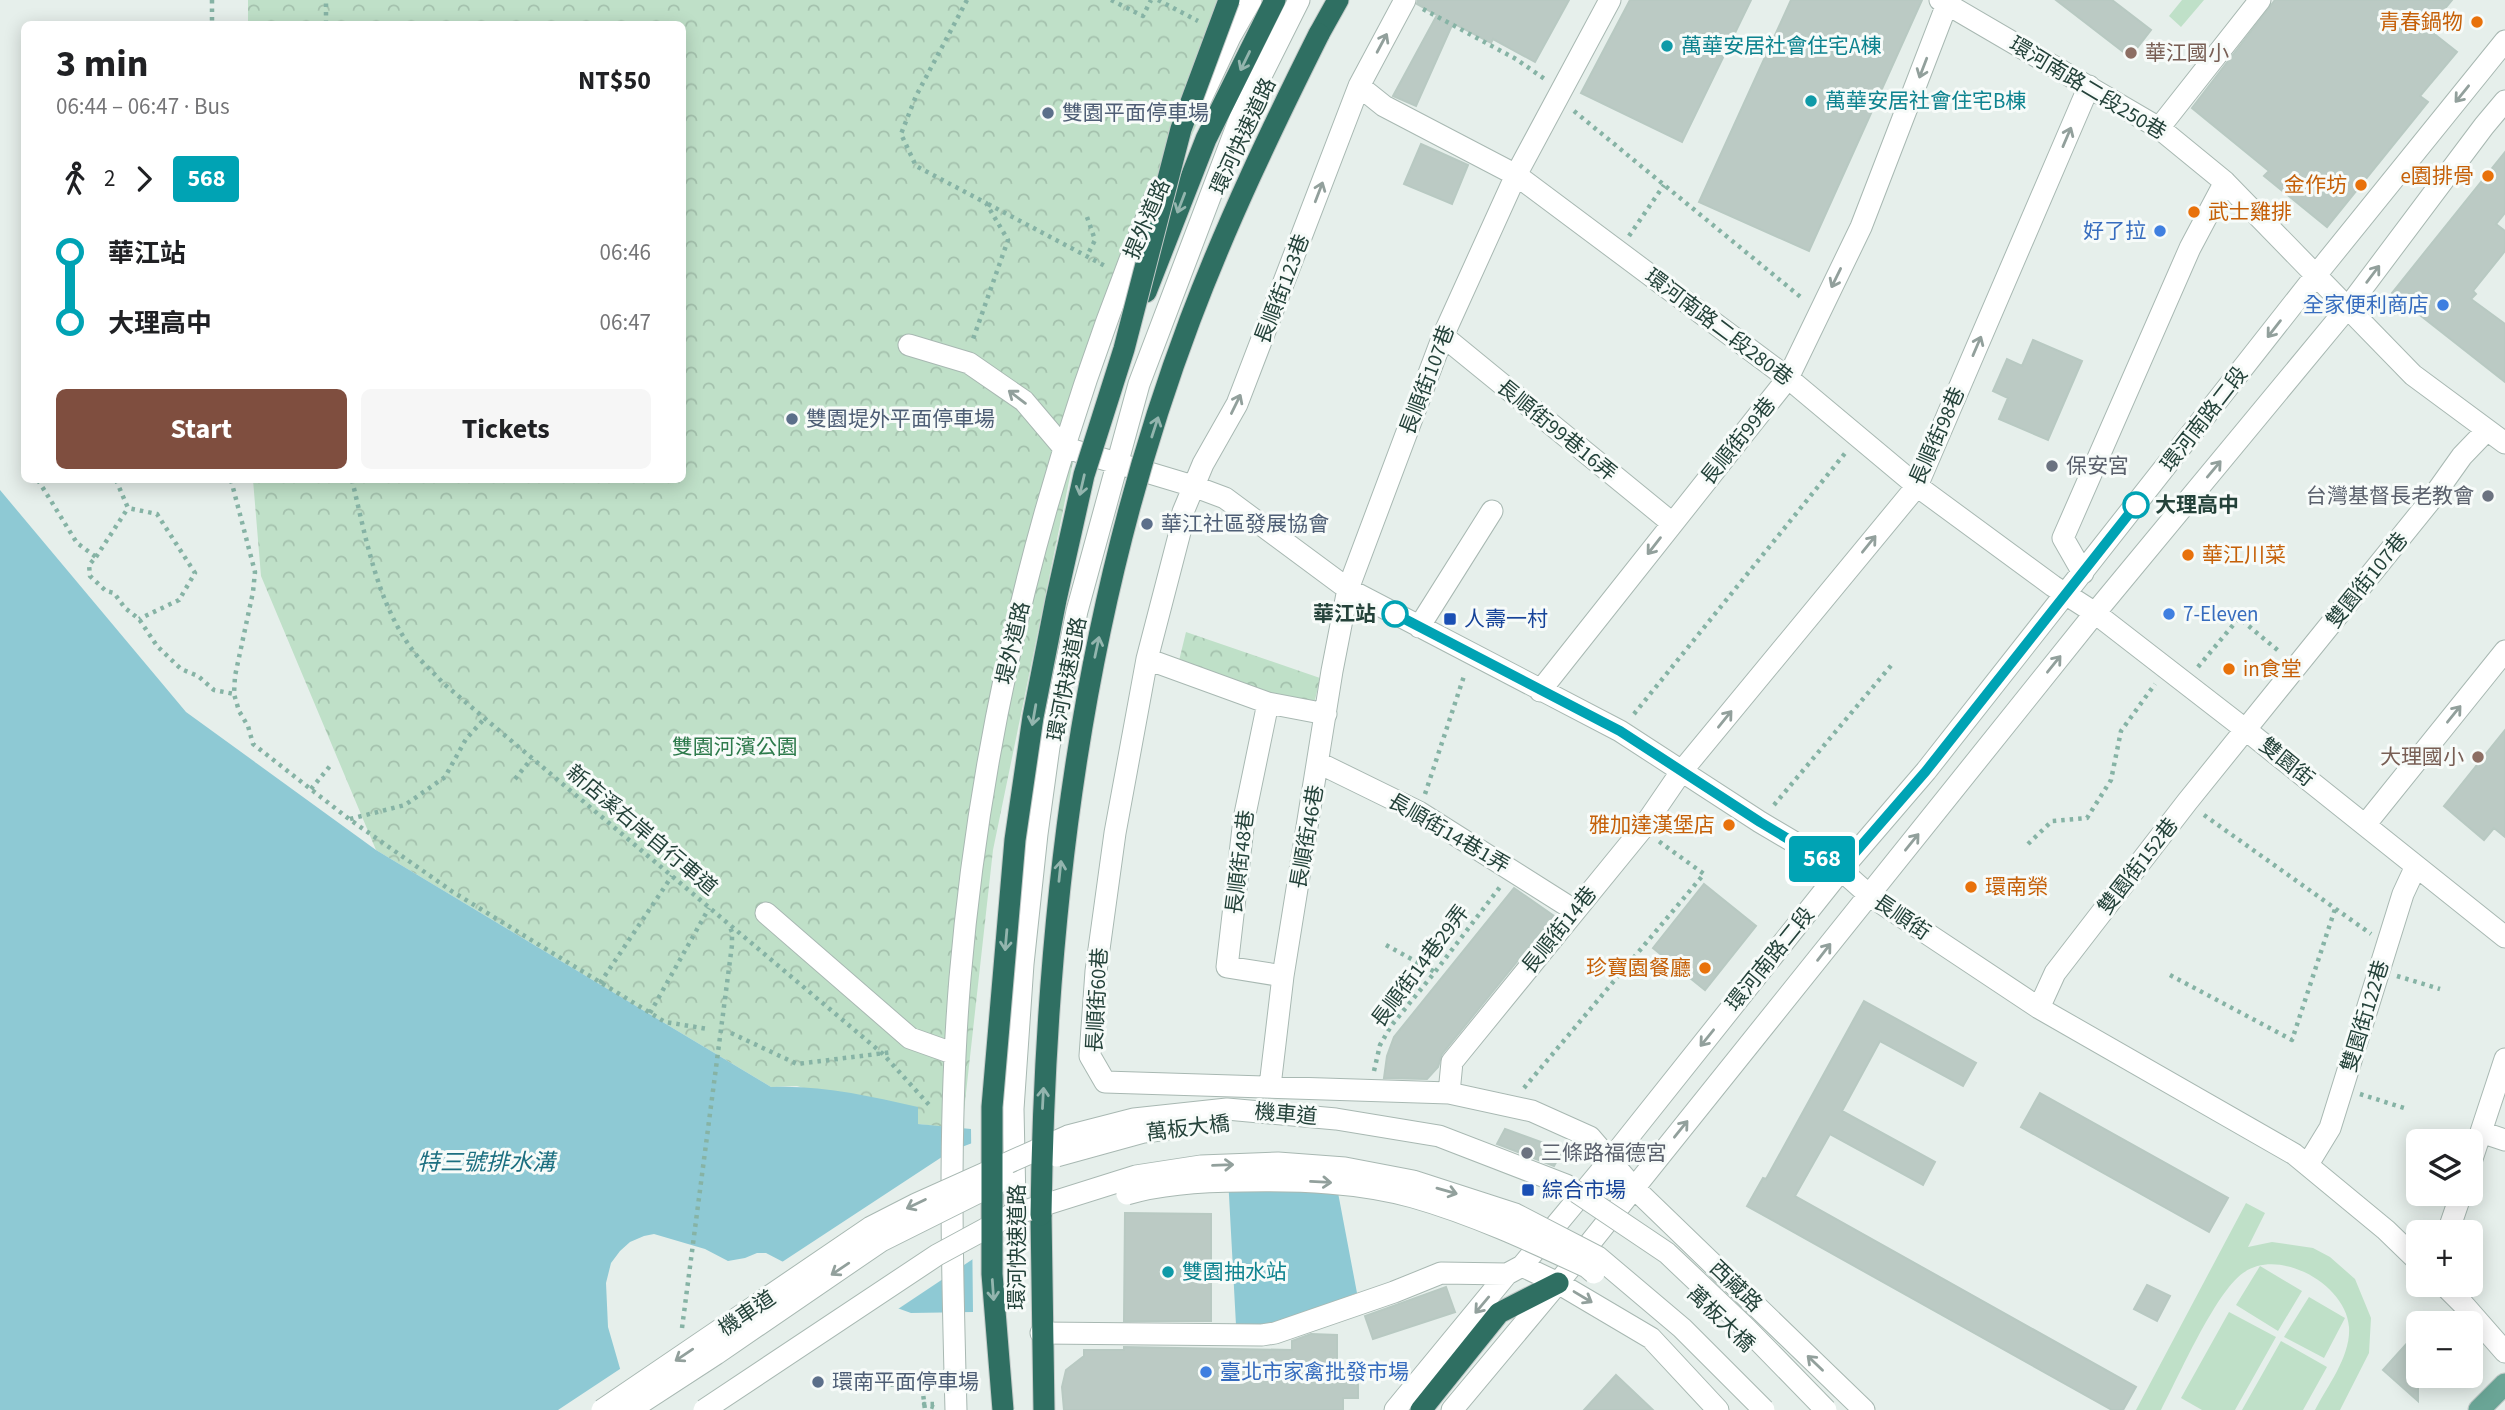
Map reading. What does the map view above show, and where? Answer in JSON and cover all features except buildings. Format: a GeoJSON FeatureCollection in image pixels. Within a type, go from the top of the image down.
{"type":"FeatureCollection","features":[{"type":"Feature","properties":{"kind":"highway"},"geometry":{"type":"LineString","coordinates":[[1124,349],[1181,129],[1229,0]]}},
{"type":"Feature","properties":{"kind":"highway","name":"環河快速道路"},"geometry":{"type":"LineString","coordinates":[[1005,1410],[997,1359],[992,1274],[992,1107],[1015,840],[1033,717],[1084,475],[1124,349],[1206,139],[1275,0]]}},
{"type":"Feature","properties":{"kind":"highway","name":"環河快速道路"},"geometry":{"type":"LineString","coordinates":[[1044,1410],[1041,1333],[1042,1107],[1049,991],[1062,857],[1081,724],[1108,597],[1144,457],[1190,321],[1264,144],[1338,0]]}},
{"type":"Feature","properties":{"kind":"highway"},"geometry":{"type":"LineString","coordinates":[[1421,1410],[1499,1313],[1558,1283]]}},
{"type":"Feature","properties":{"kind":"main road"},"geometry":{"type":"LineString","coordinates":[[2479,1410],[2505,1384]]}},
{"type":"Feature","properties":{"kind":"street","name":"提外道路"},"geometry":{"type":"LineString","coordinates":[[1063,447],[1123,276],[1157,192],[1230,37],[1251,0]]}},
{"type":"Feature","properties":{"kind":"street"},"geometry":{"type":"LineString","coordinates":[[1015,1203],[1013,1109],[1023,964],[1049,747],[1077,611],[1139,384],[1240,118],[1298,0]]}},
{"type":"Feature","properties":{"kind":"street","name":"長順街107巷"},"geometry":{"type":"LineString","coordinates":[[1348,589],[1443,336],[1516,175],[1609,0]]}},
{"type":"Feature","properties":{"kind":"street"},"geometry":{"type":"LineString","coordinates":[[2160,128],[2260,0]]}},
{"type":"Feature","properties":{"kind":"street","name":"環河南路二段250巷"},"geometry":{"type":"LineString","coordinates":[[1944,2],[2160,128],[2225,182],[2413,375],[2505,443]]}},
{"type":"Feature","properties":{"kind":"street","name":"長順街99巷"},"geometry":{"type":"LineString","coordinates":[[1540,691],[1788,378],[1861,228],[1944,2]]}},
{"type":"Feature","properties":{"kind":"street","name":"長順街123巷"},"geometry":{"type":"LineString","coordinates":[[1193,486],[1237,404],[1359,86],[1412,3]]}},
{"type":"Feature","properties":{"kind":"street","name":"環河南路二段"},"geometry":{"type":"LineString","coordinates":[[1395,1410],[1611,1159],[1840,870],[1926,771],[2316,275],[2505,41]]}},
{"type":"Feature","properties":{"kind":"street","name":"環河南路二段280巷"},"geometry":{"type":"LineString","coordinates":[[1359,86],[1384,106],[1516,175],[1788,378],[1917,486],[2064,593]]}},
{"type":"Feature","properties":{"kind":"street","name":"長順街98巷"},"geometry":{"type":"LineString","coordinates":[[1681,772],[1917,486],[2089,86]]}},
{"type":"Feature","properties":{"kind":"street","name":"環河南路二段"},"geometry":{"type":"LineString","coordinates":[[1452,1410],[1558,1283],[2095,613],[2348,306],[2505,101]]}},
{"type":"Feature","properties":{"kind":"street"},"geometry":{"type":"LineString","coordinates":[[2083,572],[2063,538],[2190,247],[2225,182]]}},
{"type":"Feature","properties":{"kind":"street","name":"長順街99巷16弄"},"geometry":{"type":"LineString","coordinates":[[1443,336],[1672,523]]}},
{"type":"Feature","properties":{"kind":"street"},"geometry":{"type":"LineString","coordinates":[[909,345],[969,363],[1024,401],[1063,447],[1193,486]]}},
{"type":"Feature","properties":{"kind":"street","name":"雙園街107巷"},"geometry":{"type":"LineString","coordinates":[[2246,730],[2430,501],[2462,456],[2487,430]]}},
{"type":"Feature","properties":{"kind":"street","name":"堤外道路"},"geometry":{"type":"LineString","coordinates":[[956,1410],[944,1110],[955,1054],[974,845],[1010,649],[1063,447]]}},
{"type":"Feature","properties":{"kind":"street","name":"長順街"},"geometry":{"type":"LineString","coordinates":[[1193,486],[1225,498],[1348,589],[1620,731],[1760,822],[1840,870],[1869,895],[2039,1008],[2308,1164],[2406,1249]]}},
{"type":"Feature","properties":{"kind":"street","name":"長順街60巷"},"geometry":{"type":"LineString","coordinates":[[1193,486],[1183,512],[1147,659],[1115,833],[1096,971],[1090,1056],[1105,1082],[1449,1093],[1532,1111],[1590,1137],[1611,1159]]}},
{"type":"Feature","properties":{"kind":"street"},"geometry":{"type":"LineString","coordinates":[[1419,627],[1492,511]]}},
{"type":"Feature","properties":{"kind":"street","name":"長順街46巷"},"geometry":{"type":"LineString","coordinates":[[1270,1086],[1283,976],[1348,589]]}},
{"type":"Feature","properties":{"kind":"street","name":"雙園街"},"geometry":{"type":"LineString","coordinates":[[2064,593],[2095,613],[2246,730],[2505,937]]}},
{"type":"Feature","properties":{"kind":"street"},"geometry":{"type":"LineString","coordinates":[[2365,825],[2505,651]]}},
{"type":"Feature","properties":{"kind":"street"},"geometry":{"type":"LineString","coordinates":[[1147,659],[1268,703],[1326,714]]}},
{"type":"Feature","properties":{"kind":"street","name":"長順街48巷"},"geometry":{"type":"LineString","coordinates":[[1268,703],[1244,819],[1227,967],[1283,976]]}},
{"type":"Feature","properties":{"kind":"street","name":"雙園街152巷"},"geometry":{"type":"LineString","coordinates":[[2039,1008],[2055,973],[2246,730]]}},
{"type":"Feature","properties":{"kind":"street","name":"長順街14巷1弄"},"geometry":{"type":"LineString","coordinates":[[1319,763],[1419,812],[1574,910]]}},
{"type":"Feature","properties":{"kind":"street","name":"長順街14巷"},"geometry":{"type":"LineString","coordinates":[[1449,1093],[1452,1062],[1642,829],[1681,772]]}},
{"type":"Feature","properties":{"kind":"street","name":"雙園街122巷"},"geometry":{"type":"LineString","coordinates":[[2308,1164],[2330,1128],[2403,894],[2416,866]]}},
{"type":"Feature","properties":{"kind":"street"},"geometry":{"type":"LineString","coordinates":[[766,913],[910,1038],[955,1054]]}},
{"type":"Feature","properties":{"kind":"street"},"geometry":{"type":"LineString","coordinates":[[2482,1129],[2505,1059]]}},
{"type":"Feature","properties":{"kind":"street","name":"機車道"},"geometry":{"type":"LineString","coordinates":[[603,1410],[871,1227],[916,1203],[1068,1136],[1134,1119],[1227,1109],[1336,1119],[1439,1136],[1566,1185],[1667,1253],[1744,1326],[1826,1410]]}},
{"type":"Feature","properties":{"kind":"street","name":"萬板大橋"},"geometry":{"type":"LineString","coordinates":[[630,1410],[881,1241],[1026,1169],[1071,1151],[1132,1135],[1226,1120],[1327,1129],[1430,1146],[1494,1165],[1539,1183],[1588,1209],[1635,1241],[1713,1308],[1812,1410]]}},
{"type":"Feature","properties":{"kind":"street"},"geometry":{"type":"LineString","coordinates":[[2483,1133],[2505,1140]]}},
{"type":"Feature","properties":{"kind":"street","name":"西藏路"},"geometry":{"type":"LineString","coordinates":[[1611,1159],[1633,1187],[1864,1410]]}},
{"type":"Feature","properties":{"kind":"street","name":"萬板大橋"},"geometry":{"type":"LineString","coordinates":[[704,1410],[937,1255],[1009,1216],[1136,1177],[1201,1166],[1278,1163],[1345,1168],[1413,1181],[1515,1214],[1598,1257],[1682,1328],[1764,1410]]}},
{"type":"Feature","properties":{"kind":"street"},"geometry":{"type":"LineString","coordinates":[[724,1410],[928,1275],[1016,1227],[1140,1190],[1202,1181],[1277,1180],[1343,1183],[1413,1197],[1506,1231],[1587,1267],[1673,1336],[1746,1410]]}},
{"type":"Feature","properties":{"kind":"street"},"geometry":{"type":"LineString","coordinates":[[1041,1333],[1262,1335],[1275,1333],[1394,1292],[1441,1273],[1515,1270],[1558,1283],[1651,1338],[1718,1410]]}},
{"type":"Feature","properties":{"kind":"street"},"geometry":{"type":"LineString","coordinates":[[2456,1297],[2505,1352]]}},
{"type":"Feature","properties":{"kind":"path"},"geometry":{"type":"LineString","coordinates":[[212,0],[212,21]]}},
{"type":"Feature","properties":{"kind":"path"},"geometry":{"type":"LineString","coordinates":[[326,0],[326,21]]}},
{"type":"Feature","properties":{"kind":"path"},"geometry":{"type":"LineString","coordinates":[[967,0],[916,96],[901,134],[916,166],[1123,276]]}},
{"type":"Feature","properties":{"kind":"path"},"geometry":{"type":"LineString","coordinates":[[1111,0],[1143,16],[1151,0]]}},
{"type":"Feature","properties":{"kind":"path"},"geometry":{"type":"LineString","coordinates":[[1158,0],[1230,37]]}},
{"type":"Feature","properties":{"kind":"path"},"geometry":{"type":"LineString","coordinates":[[1412,3],[1516,59],[1664,185],[1820,312]]}},
{"type":"Feature","properties":{"kind":"path"},"geometry":{"type":"LineString","coordinates":[[1618,251],[1664,185]]}},
{"type":"Feature","properties":{"kind":"path"},"geometry":{"type":"LineString","coordinates":[[969,350],[1008,240],[986,203]]}},
{"type":"Feature","properties":{"kind":"path"},"geometry":{"type":"LineString","coordinates":[[1087,217],[1095,240],[1087,256]]}},
{"type":"Feature","properties":{"kind":"path"},"geometry":{"type":"LineString","coordinates":[[1620,731],[1858,437]]}},
{"type":"Feature","properties":{"kind":"path"},"geometry":{"type":"LineString","coordinates":[[40,483],[77,543],[96,557]]}},
{"type":"Feature","properties":{"kind":"path"},"geometry":{"type":"LineString","coordinates":[[117,483],[128,508]]}},
{"type":"Feature","properties":{"kind":"path"},"geometry":{"type":"LineString","coordinates":[[232,483],[255,572],[234,694],[253,744],[349,819],[453,892],[665,1022],[708,1029]]}},
{"type":"Feature","properties":{"kind":"path","name":"新店溪右岸自行車道"},"geometry":{"type":"LineString","coordinates":[[353,483],[378,583],[394,619],[414,653],[444,684],[883,1054],[928,1102],[944,1110]]}},
{"type":"Feature","properties":{"kind":"path"},"geometry":{"type":"LineString","coordinates":[[128,508],[89,565],[90,576],[106,591],[114,593],[125,608],[139,619],[157,646],[181,670],[198,676],[214,690],[234,694]]}},
{"type":"Feature","properties":{"kind":"path"},"geometry":{"type":"LineString","coordinates":[[128,508],[157,514],[195,572],[179,600],[139,619]]}},
{"type":"Feature","properties":{"kind":"path"},"geometry":{"type":"LineString","coordinates":[[2185,683],[2239,618],[2297,666]]}},
{"type":"Feature","properties":{"kind":"path"},"geometry":{"type":"LineString","coordinates":[[1419,812],[1471,653]]}},
{"type":"Feature","properties":{"kind":"path"},"geometry":{"type":"LineString","coordinates":[[1760,822],[1894,662]]}},
{"type":"Feature","properties":{"kind":"path"},"geometry":{"type":"LineString","coordinates":[[2028,844],[2052,821],[2087,818],[2110,780],[2121,731],[2166,670]]}},
{"type":"Feature","properties":{"kind":"path"},"geometry":{"type":"LineString","coordinates":[[349,819],[405,805],[444,777],[466,739],[485,718]]}},
{"type":"Feature","properties":{"kind":"path"},"geometry":{"type":"LineString","coordinates":[[515,779],[532,758]]}},
{"type":"Feature","properties":{"kind":"path"},"geometry":{"type":"LineString","coordinates":[[311,789],[330,766]]}},
{"type":"Feature","properties":{"kind":"path"},"geometry":{"type":"LineString","coordinates":[[2187,802],[2387,946]]}},
{"type":"Feature","properties":{"kind":"path"},"geometry":{"type":"LineString","coordinates":[[1510,1105],[1704,874],[1642,829]]}},
{"type":"Feature","properties":{"kind":"path","name":"長順街14巷29弄"},"geometry":{"type":"LineString","coordinates":[[1369,1089],[1380,1045],[1391,1026],[1513,870]]}},
{"type":"Feature","properties":{"kind":"path"},"geometry":{"type":"LineString","coordinates":[[600,983],[672,876]]}},
{"type":"Feature","properties":{"kind":"path"},"geometry":{"type":"LineString","coordinates":[[650,1013],[709,908]]}},
{"type":"Feature","properties":{"kind":"path"},"geometry":{"type":"LineString","coordinates":[[2170,975],[2292,1040],[2335,909]]}},
{"type":"Feature","properties":{"kind":"path"},"geometry":{"type":"LineString","coordinates":[[689,1268],[732,945],[732,932],[728,924]]}},
{"type":"Feature","properties":{"kind":"path"},"geometry":{"type":"LineString","coordinates":[[1386,945],[1435,972]]}},
{"type":"Feature","properties":{"kind":"path"},"geometry":{"type":"LineString","coordinates":[[2379,971],[2440,989]]}},
{"type":"Feature","properties":{"kind":"path"},"geometry":{"type":"LineString","coordinates":[[731,1033],[797,1064],[883,1054],[896,1051],[910,1038]]}},
{"type":"Feature","properties":{"kind":"path"},"geometry":{"type":"LineString","coordinates":[[2343,1088],[2404,1108]]}},
{"type":"Feature","properties":{"kind":"path"},"geometry":{"type":"LineString","coordinates":[[882,1387],[921,1377],[925,1410]]}},
{"type":"Feature","properties":{"kind":"green space","name":"雙園河濱公園"},"geometry":{"type":"Polygon","coordinates":[[[248,0],[1252,0],[1096,350],[993,850],[962,1129],[918,1124],[797,1086],[771,1087],[376,850],[261,576],[253,483],[686,483],[686,21],[248,21],[248,0]]]}},
{"type":"Feature","properties":{"kind":"green space"},"geometry":{"type":"Polygon","coordinates":[[[2182,0],[2204,0],[2181,27],[2169,16],[2182,0]]]}},
{"type":"Feature","properties":{"kind":"green space"},"geometry":{"type":"Polygon","coordinates":[[[1186,632],[1320,678],[1315,700],[1310,705],[1177,669],[1186,632]]]}},
{"type":"Feature","properties":{"kind":"green space"},"geometry":{"type":"Polygon","coordinates":[[[2246,1203],[2265,1213],[2248,1247],[2272,1242],[2313,1248],[2330,1257],[2355,1279],[2371,1318],[2369,1353],[2340,1410],[2315,1410],[2343,1359],[2349,1338],[2345,1311],[2324,1284],[2292,1267],[2274,1264],[2258,1266],[2243,1273],[2232,1283],[2209,1316],[2161,1410],[2136,1410],[2246,1203]]]}},
{"type":"Feature","properties":{"kind":"green space"},"geometry":{"type":"Polygon","coordinates":[[[2260,1266],[2302,1291],[2278,1331],[2236,1305],[2260,1266]]]}},
{"type":"Feature","properties":{"kind":"green space"},"geometry":{"type":"Polygon","coordinates":[[[2309,1297],[2345,1318],[2324,1358],[2284,1337],[2309,1297]]]}},
{"type":"Feature","properties":{"kind":"green space"},"geometry":{"type":"Polygon","coordinates":[[[2229,1312],[2276,1337],[2235,1410],[2202,1410],[2181,1398],[2229,1312]]]}},
{"type":"Feature","properties":{"kind":"green space"},"geometry":{"type":"Polygon","coordinates":[[[2281,1341],[2327,1367],[2303,1410],[2242,1410],[2281,1341]]]}},
{"type":"Feature","properties":{"kind":"water","name":"特三號排水溝"},"geometry":{"type":"Polygon","coordinates":[[[0,490],[186,712],[376,850],[771,1087],[827,1090],[882,1099],[918,1107],[918,1124],[971,1129],[973,1312],[911,1313],[814,1278],[766,1253],[728,1261],[705,1249],[654,1234],[630,1242],[620,1251],[611,1263],[606,1283],[608,1327],[632,1410],[0,1410],[0,490]]]}},
{"type":"Feature","properties":{"kind":"water"},"geometry":{"type":"Polygon","coordinates":[[[1228,1177],[1336,1182],[1357,1293],[1277,1324],[1236,1325],[1228,1177]]]}},
{"type":"Feature","properties":{"kind":"pier"},"geometry":{"type":"Polygon","coordinates":[[[975,1142],[976,1257],[895,1311],[812,1282],[779,1264],[951,1151],[975,1142]]]}},
{"type":"Feature","properties":{"kind":"pier"},"geometry":{"type":"Polygon","coordinates":[[[623,1367],[636,1410],[558,1410],[623,1367]]]}},
{"type":"Feature","properties":{"kind":"bus line","name":"568"},"geometry":{"type":"LineString","coordinates":[[1395,614],[1620,731],[1760,822],[1840,870],[1926,771],[2136,505]]}},
{"type":"Feature","properties":{"kind":"place","name":"青春鍋物"},"geometry":{"type":"Point","coordinates":[2477,22]}},
{"type":"Feature","properties":{"kind":"place","name":"萬華安居社會住宅A棟"},"geometry":{"type":"Point","coordinates":[1667,46]}},
{"type":"Feature","properties":{"kind":"place","name":"華江國小"},"geometry":{"type":"Point","coordinates":[2131,53]}},
{"type":"Feature","properties":{"kind":"place","name":"萬華安居社會住宅B棟"},"geometry":{"type":"Point","coordinates":[1811,101]}},
{"type":"Feature","properties":{"kind":"place","name":"雙園平面停車場"},"geometry":{"type":"Point","coordinates":[1048,113]}},
{"type":"Feature","properties":{"kind":"place","name":"e園排骨"},"geometry":{"type":"Point","coordinates":[2488,176]}},
{"type":"Feature","properties":{"kind":"place","name":"金作坊"},"geometry":{"type":"Point","coordinates":[2361,185]}},
{"type":"Feature","properties":{"kind":"place","name":"武士雞排"},"geometry":{"type":"Point","coordinates":[2194,212]}},
{"type":"Feature","properties":{"kind":"place","name":"好了拉"},"geometry":{"type":"Point","coordinates":[2160,231]}},
{"type":"Feature","properties":{"kind":"place","name":"全家便利商店"},"geometry":{"type":"Point","coordinates":[2443,305]}},
{"type":"Feature","properties":{"kind":"place","name":"雙園堤外平面停車場"},"geometry":{"type":"Point","coordinates":[792,419]}},
{"type":"Feature","properties":{"kind":"place","name":"保安宮"},"geometry":{"type":"Point","coordinates":[2052,466]}},
{"type":"Feature","properties":{"kind":"place","name":"台灣基督長老教會"},"geometry":{"type":"Point","coordinates":[2488,496]}},
{"type":"Feature","properties":{"kind":"place","name":"大理高中"},"geometry":{"type":"Point","coordinates":[2136,505]}},
{"type":"Feature","properties":{"kind":"place","name":"華江社區發展協會"},"geometry":{"type":"Point","coordinates":[1147,524]}},
{"type":"Feature","properties":{"kind":"place","name":"華江川菜"},"geometry":{"type":"Point","coordinates":[2188,555]}},
{"type":"Feature","properties":{"kind":"place","name":"華江站"},"geometry":{"type":"Point","coordinates":[1395,614]}},
{"type":"Feature","properties":{"kind":"place","name":"7-Eleven"},"geometry":{"type":"Point","coordinates":[2169,614]}},
{"type":"Feature","properties":{"kind":"place","name":"人壽一村"},"geometry":{"type":"Point","coordinates":[1450,619]}},
{"type":"Feature","properties":{"kind":"place","name":"in食堂"},"geometry":{"type":"Point","coordinates":[2229,669]}},
{"type":"Feature","properties":{"kind":"place","name":"大理國小"},"geometry":{"type":"Point","coordinates":[2478,757]}},
{"type":"Feature","properties":{"kind":"place","name":"雅加達漢堡店"},"geometry":{"type":"Point","coordinates":[1729,825]}},
{"type":"Feature","properties":{"kind":"place","name":"環南榮"},"geometry":{"type":"Point","coordinates":[1971,887]}},
{"type":"Feature","properties":{"kind":"place","name":"珍寶園餐廳"},"geometry":{"type":"Point","coordinates":[1705,968]}},
{"type":"Feature","properties":{"kind":"place","name":"三條路福德宮"},"geometry":{"type":"Point","coordinates":[1527,1153]}},
{"type":"Feature","properties":{"kind":"place","name":"綜合市場"},"geometry":{"type":"Point","coordinates":[1528,1190]}},
{"type":"Feature","properties":{"kind":"place","name":"雙園抽水站"},"geometry":{"type":"Point","coordinates":[1168,1272]}},
{"type":"Feature","properties":{"kind":"place","name":"臺北市家禽批發市場"},"geometry":{"type":"Point","coordinates":[1206,1372]}},
{"type":"Feature","properties":{"kind":"place","name":"環南平面停車場"},"geometry":{"type":"Point","coordinates":[818,1382]}}]}
